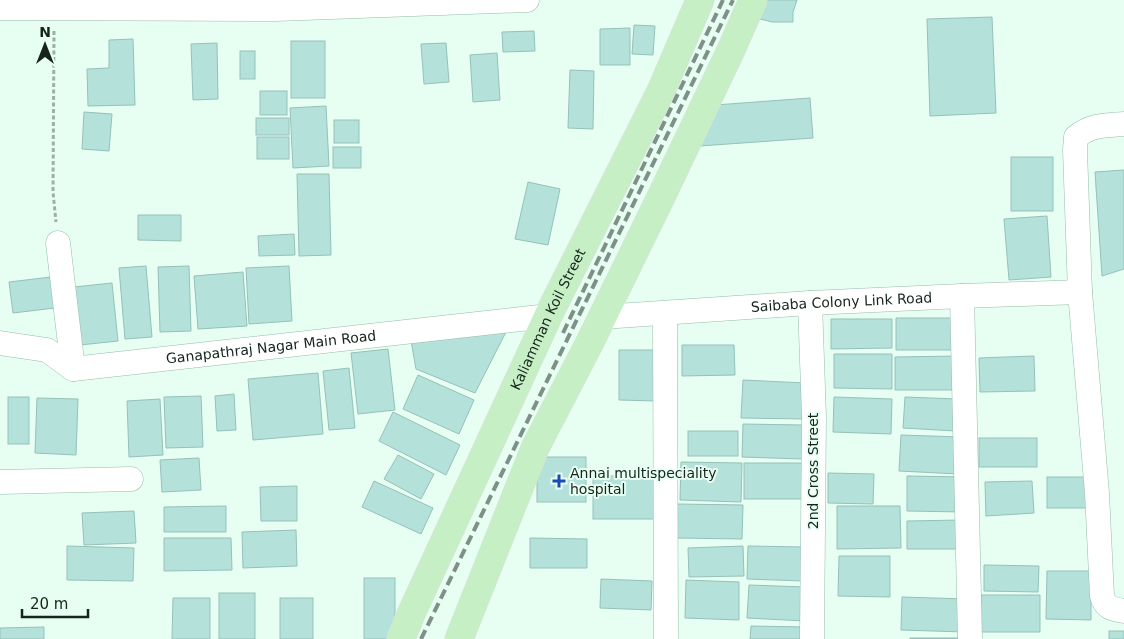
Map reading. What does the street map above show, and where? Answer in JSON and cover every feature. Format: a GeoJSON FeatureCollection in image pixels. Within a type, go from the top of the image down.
{"type":"FeatureCollection","features":[{"type":"Feature","properties":{"kind":"main road","name":"Kaliamman Koil Street"},"geometry":{"type":"LineString","coordinates":[[401,639],[548,316],[661,91],[700,0]]}},
{"type":"Feature","properties":{"kind":"main road"},"geometry":{"type":"LineString","coordinates":[[459,639],[535,448],[602,317],[727,59],[753,0]]}},
{"type":"Feature","properties":{"kind":"street"},"geometry":{"type":"LineString","coordinates":[[0,8],[54,4],[276,9],[527,0]]}},
{"type":"Feature","properties":{"kind":"street"},"geometry":{"type":"LineString","coordinates":[[1124,124],[1086,129],[1076,136],[1075,150],[1080,292],[1097,493],[1102,596],[1108,606],[1124,611]]}},
{"type":"Feature","properties":{"kind":"street"},"geometry":{"type":"LineString","coordinates":[[58,242],[73,369]]}},
{"type":"Feature","properties":{"kind":"street","name":"Saibaba Colony Link Road"},"geometry":{"type":"LineString","coordinates":[[602,317],[962,296],[1080,292]]}},
{"type":"Feature","properties":{"kind":"street"},"geometry":{"type":"LineString","coordinates":[[962,296],[970,639]]}},
{"type":"Feature","properties":{"kind":"street","name":"2nd Cross Street"},"geometry":{"type":"LineString","coordinates":[[810,304],[814,417],[812,639]]}},
{"type":"Feature","properties":{"kind":"street"},"geometry":{"type":"LineString","coordinates":[[665,314],[666,639]]}},
{"type":"Feature","properties":{"kind":"street","name":"Ganapathraj Nagar Main Road"},"geometry":{"type":"LineString","coordinates":[[73,369],[548,316]]}},
{"type":"Feature","properties":{"kind":"street"},"geometry":{"type":"LineString","coordinates":[[0,343],[47,350],[73,369]]}},
{"type":"Feature","properties":{"kind":"street"},"geometry":{"type":"LineString","coordinates":[[0,482],[130,479]]}},
{"type":"Feature","properties":{"kind":"path"},"geometry":{"type":"LineString","coordinates":[[54,4],[53,192],[58,242]]}},
{"type":"Feature","properties":{"kind":"building"},"geometry":{"type":"Polygon","coordinates":[[[759,0],[797,0],[793,12],[793,22],[772,22],[753,17],[759,0]]]}},
{"type":"Feature","properties":{"kind":"building"},"geometry":{"type":"Polygon","coordinates":[[[992,17],[996,113],[930,116],[927,19],[992,17]]]}},
{"type":"Feature","properties":{"kind":"building"},"geometry":{"type":"Polygon","coordinates":[[[634,25],[655,26],[653,55],[632,54],[634,25]]]}},
{"type":"Feature","properties":{"kind":"building"},"geometry":{"type":"Polygon","coordinates":[[[630,28],[630,65],[600,65],[600,29],[630,28]]]}},
{"type":"Feature","properties":{"kind":"building"},"geometry":{"type":"Polygon","coordinates":[[[534,31],[535,51],[503,52],[502,32],[534,31]]]}},
{"type":"Feature","properties":{"kind":"building"},"geometry":{"type":"Polygon","coordinates":[[[133,39],[135,105],[88,106],[87,69],[109,68],[109,40],[133,39]]]}},
{"type":"Feature","properties":{"kind":"building"},"geometry":{"type":"Polygon","coordinates":[[[291,41],[325,41],[325,98],[291,98],[291,41]]]}},
{"type":"Feature","properties":{"kind":"building"},"geometry":{"type":"Polygon","coordinates":[[[217,43],[218,99],[193,100],[191,44],[217,43]]]}},
{"type":"Feature","properties":{"kind":"building"},"geometry":{"type":"Polygon","coordinates":[[[446,43],[449,82],[424,84],[421,44],[446,43]]]}},
{"type":"Feature","properties":{"kind":"building"},"geometry":{"type":"Polygon","coordinates":[[[240,51],[255,51],[255,79],[240,79],[240,51]]]}},
{"type":"Feature","properties":{"kind":"building"},"geometry":{"type":"Polygon","coordinates":[[[497,53],[500,100],[473,102],[470,55],[497,53]]]}},
{"type":"Feature","properties":{"kind":"building"},"geometry":{"type":"Polygon","coordinates":[[[570,70],[594,71],[593,129],[568,128],[570,70]]]}},
{"type":"Feature","properties":{"kind":"building"},"geometry":{"type":"Polygon","coordinates":[[[260,91],[287,91],[287,115],[260,115],[260,91]]]}},
{"type":"Feature","properties":{"kind":"building"},"geometry":{"type":"Polygon","coordinates":[[[810,98],[813,138],[700,146],[715,105],[810,98]]]}},
{"type":"Feature","properties":{"kind":"building"},"geometry":{"type":"Polygon","coordinates":[[[326,106],[329,166],[293,168],[290,108],[326,106]]]}},
{"type":"Feature","properties":{"kind":"building"},"geometry":{"type":"Polygon","coordinates":[[[84,112],[112,114],[109,151],[82,149],[84,112]]]}},
{"type":"Feature","properties":{"kind":"building"},"geometry":{"type":"Polygon","coordinates":[[[256,118],[289,118],[289,135],[256,135],[256,118]]]}},
{"type":"Feature","properties":{"kind":"building"},"geometry":{"type":"Polygon","coordinates":[[[334,120],[359,120],[359,143],[334,143],[334,120]]]}},
{"type":"Feature","properties":{"kind":"building"},"geometry":{"type":"Polygon","coordinates":[[[257,137],[289,137],[289,159],[257,159],[257,137]]]}},
{"type":"Feature","properties":{"kind":"building"},"geometry":{"type":"Polygon","coordinates":[[[333,147],[361,147],[361,168],[333,168],[333,147]]]}},
{"type":"Feature","properties":{"kind":"building"},"geometry":{"type":"Polygon","coordinates":[[[1011,157],[1053,157],[1053,211],[1011,211],[1011,157]]]}},
{"type":"Feature","properties":{"kind":"building"},"geometry":{"type":"Polygon","coordinates":[[[1124,170],[1124,269],[1102,276],[1095,172],[1124,170]]]}},
{"type":"Feature","properties":{"kind":"building"},"geometry":{"type":"Polygon","coordinates":[[[297,174],[329,174],[331,255],[299,256],[297,174]]]}},
{"type":"Feature","properties":{"kind":"building"},"geometry":{"type":"Polygon","coordinates":[[[528,182],[560,189],[548,245],[515,239],[528,182]]]}},
{"type":"Feature","properties":{"kind":"building"},"geometry":{"type":"Polygon","coordinates":[[[138,215],[181,215],[181,241],[138,240],[138,215]]]}},
{"type":"Feature","properties":{"kind":"building"},"geometry":{"type":"Polygon","coordinates":[[[1047,216],[1051,277],[1009,280],[1004,219],[1047,216]]]}},
{"type":"Feature","properties":{"kind":"building"},"geometry":{"type":"Polygon","coordinates":[[[294,234],[295,255],[259,256],[258,236],[294,234]]]}},
{"type":"Feature","properties":{"kind":"building"},"geometry":{"type":"Polygon","coordinates":[[[146,266],[152,337],[125,339],[119,268],[146,266]]]}},
{"type":"Feature","properties":{"kind":"building"},"geometry":{"type":"Polygon","coordinates":[[[189,266],[191,331],[160,332],[158,267],[189,266]]]}},
{"type":"Feature","properties":{"kind":"building"},"geometry":{"type":"Polygon","coordinates":[[[289,266],[292,321],[249,324],[246,268],[289,266]]]}},
{"type":"Feature","properties":{"kind":"building"},"geometry":{"type":"Polygon","coordinates":[[[243,272],[247,326],[198,329],[194,276],[243,272]]]}},
{"type":"Feature","properties":{"kind":"building"},"geometry":{"type":"Polygon","coordinates":[[[51,277],[55,308],[13,313],[9,282],[51,277]]]}},
{"type":"Feature","properties":{"kind":"building"},"geometry":{"type":"Polygon","coordinates":[[[112,283],[118,341],[80,345],[74,287],[112,283]]]}},
{"type":"Feature","properties":{"kind":"building"},"geometry":{"type":"Polygon","coordinates":[[[896,318],[956,318],[955,350],[896,350],[896,318]]]}},
{"type":"Feature","properties":{"kind":"building"},"geometry":{"type":"Polygon","coordinates":[[[831,319],[892,319],[892,348],[831,349],[831,319]]]}},
{"type":"Feature","properties":{"kind":"building"},"geometry":{"type":"Polygon","coordinates":[[[507,330],[475,393],[416,369],[410,335],[507,330]]]}},
{"type":"Feature","properties":{"kind":"building"},"geometry":{"type":"Polygon","coordinates":[[[682,345],[734,345],[735,375],[682,376],[682,345]]]}},
{"type":"Feature","properties":{"kind":"building"},"geometry":{"type":"Polygon","coordinates":[[[388,349],[395,410],[358,414],[351,353],[388,349]]]}},
{"type":"Feature","properties":{"kind":"building"},"geometry":{"type":"Polygon","coordinates":[[[619,350],[657,350],[656,401],[619,400],[619,350]]]}},
{"type":"Feature","properties":{"kind":"building"},"geometry":{"type":"Polygon","coordinates":[[[834,354],[892,354],[892,389],[834,388],[834,354]]]}},
{"type":"Feature","properties":{"kind":"building"},"geometry":{"type":"Polygon","coordinates":[[[958,356],[958,390],[895,390],[895,357],[958,356]]]}},
{"type":"Feature","properties":{"kind":"building"},"geometry":{"type":"Polygon","coordinates":[[[1034,356],[1035,391],[980,392],[979,358],[1034,356]]]}},
{"type":"Feature","properties":{"kind":"building"},"geometry":{"type":"Polygon","coordinates":[[[349,368],[355,428],[329,430],[323,371],[349,368]]]}},
{"type":"Feature","properties":{"kind":"building"},"geometry":{"type":"Polygon","coordinates":[[[318,373],[323,434],[253,440],[248,379],[318,373]]]}},
{"type":"Feature","properties":{"kind":"building"},"geometry":{"type":"Polygon","coordinates":[[[418,375],[474,400],[459,434],[403,409],[418,375]]]}},
{"type":"Feature","properties":{"kind":"building"},"geometry":{"type":"Polygon","coordinates":[[[743,380],[805,383],[804,419],[741,418],[743,380]]]}},
{"type":"Feature","properties":{"kind":"building"},"geometry":{"type":"Polygon","coordinates":[[[234,394],[236,430],[217,431],[215,396],[234,394]]]}},
{"type":"Feature","properties":{"kind":"building"},"geometry":{"type":"Polygon","coordinates":[[[201,396],[203,447],[166,448],[164,397],[201,396]]]}},
{"type":"Feature","properties":{"kind":"building"},"geometry":{"type":"Polygon","coordinates":[[[8,397],[29,397],[29,444],[8,444],[8,397]]]}},
{"type":"Feature","properties":{"kind":"building"},"geometry":{"type":"Polygon","coordinates":[[[834,397],[892,399],[891,434],[833,432],[834,397]]]}},
{"type":"Feature","properties":{"kind":"building"},"geometry":{"type":"Polygon","coordinates":[[[905,397],[957,399],[956,431],[903,428],[905,397]]]}},
{"type":"Feature","properties":{"kind":"building"},"geometry":{"type":"Polygon","coordinates":[[[37,398],[78,399],[76,455],[35,453],[37,398]]]}},
{"type":"Feature","properties":{"kind":"building"},"geometry":{"type":"Polygon","coordinates":[[[160,399],[163,455],[129,457],[127,401],[160,399]]]}},
{"type":"Feature","properties":{"kind":"building"},"geometry":{"type":"Polygon","coordinates":[[[393,412],[460,445],[446,475],[379,441],[393,412]]]}},
{"type":"Feature","properties":{"kind":"building"},"geometry":{"type":"Polygon","coordinates":[[[743,424],[803,425],[802,459],[742,457],[743,424]]]}},
{"type":"Feature","properties":{"kind":"building"},"geometry":{"type":"Polygon","coordinates":[[[688,431],[738,431],[738,456],[688,456],[688,431]]]}},
{"type":"Feature","properties":{"kind":"building"},"geometry":{"type":"Polygon","coordinates":[[[901,435],[960,437],[958,474],[899,471],[901,435]]]}},
{"type":"Feature","properties":{"kind":"building"},"geometry":{"type":"Polygon","coordinates":[[[979,438],[1037,438],[1037,467],[979,467],[979,438]]]}},
{"type":"Feature","properties":{"kind":"building"},"geometry":{"type":"Polygon","coordinates":[[[398,455],[434,474],[421,499],[384,479],[398,455]]]}},
{"type":"Feature","properties":{"kind":"building"},"geometry":{"type":"Polygon","coordinates":[[[537,457],[586,457],[586,502],[537,502],[537,457]]]}},
{"type":"Feature","properties":{"kind":"building"},"geometry":{"type":"Polygon","coordinates":[[[199,458],[201,490],[162,492],[160,460],[199,458]]]}},
{"type":"Feature","properties":{"kind":"building"},"geometry":{"type":"Polygon","coordinates":[[[681,462],[742,463],[741,502],[680,500],[681,462]]]}},
{"type":"Feature","properties":{"kind":"building"},"geometry":{"type":"Polygon","coordinates":[[[744,463],[804,463],[804,499],[744,499],[744,463]]]}},
{"type":"Feature","properties":{"kind":"building"},"geometry":{"type":"Polygon","coordinates":[[[828,473],[874,474],[873,504],[828,503],[828,473]]]}},
{"type":"Feature","properties":{"kind":"building"},"geometry":{"type":"Polygon","coordinates":[[[593,476],[657,476],[657,519],[593,519],[593,476]]]}},
{"type":"Feature","properties":{"kind":"building"},"geometry":{"type":"Polygon","coordinates":[[[907,476],[965,477],[964,512],[907,511],[907,476]]]}},
{"type":"Feature","properties":{"kind":"building"},"geometry":{"type":"Polygon","coordinates":[[[1047,477],[1088,477],[1088,508],[1047,508],[1047,477]]]}},
{"type":"Feature","properties":{"kind":"building"},"geometry":{"type":"Polygon","coordinates":[[[374,481],[433,508],[421,534],[362,507],[374,481]]]}},
{"type":"Feature","properties":{"kind":"building"},"geometry":{"type":"Polygon","coordinates":[[[1032,481],[1034,513],[986,516],[985,482],[1032,481]]]}},
{"type":"Feature","properties":{"kind":"building"},"geometry":{"type":"Polygon","coordinates":[[[297,486],[297,521],[261,521],[260,487],[297,486]]]}},
{"type":"Feature","properties":{"kind":"building"},"geometry":{"type":"Polygon","coordinates":[[[677,504],[743,505],[742,539],[677,538],[677,504]]]}},
{"type":"Feature","properties":{"kind":"building"},"geometry":{"type":"Polygon","coordinates":[[[226,506],[226,532],[164,532],[164,507],[226,506]]]}},
{"type":"Feature","properties":{"kind":"building"},"geometry":{"type":"Polygon","coordinates":[[[837,506],[900,506],[901,548],[837,549],[837,506]]]}},
{"type":"Feature","properties":{"kind":"building"},"geometry":{"type":"Polygon","coordinates":[[[134,511],[136,543],[84,545],[82,513],[134,511]]]}},
{"type":"Feature","properties":{"kind":"building"},"geometry":{"type":"Polygon","coordinates":[[[961,520],[961,549],[907,549],[907,521],[961,520]]]}},
{"type":"Feature","properties":{"kind":"building"},"geometry":{"type":"Polygon","coordinates":[[[296,530],[297,566],[243,568],[242,532],[296,530]]]}},
{"type":"Feature","properties":{"kind":"building"},"geometry":{"type":"Polygon","coordinates":[[[164,538],[231,538],[232,570],[164,571],[164,538]]]}},
{"type":"Feature","properties":{"kind":"building"},"geometry":{"type":"Polygon","coordinates":[[[530,538],[587,539],[587,568],[530,568],[530,538]]]}},
{"type":"Feature","properties":{"kind":"building"},"geometry":{"type":"Polygon","coordinates":[[[67,546],[134,548],[133,581],[67,580],[67,546]]]}},
{"type":"Feature","properties":{"kind":"building"},"geometry":{"type":"Polygon","coordinates":[[[743,546],[744,576],[689,577],[688,548],[743,546]]]}},
{"type":"Feature","properties":{"kind":"building"},"geometry":{"type":"Polygon","coordinates":[[[748,546],[804,547],[803,581],[747,579],[748,546]]]}},
{"type":"Feature","properties":{"kind":"building"},"geometry":{"type":"Polygon","coordinates":[[[839,556],[890,556],[890,597],[838,596],[839,556]]]}},
{"type":"Feature","properties":{"kind":"building"},"geometry":{"type":"Polygon","coordinates":[[[984,565],[1039,566],[1038,592],[984,591],[984,565]]]}},
{"type":"Feature","properties":{"kind":"building"},"geometry":{"type":"Polygon","coordinates":[[[1047,571],[1091,571],[1091,620],[1046,619],[1047,571]]]}},
{"type":"Feature","properties":{"kind":"building"},"geometry":{"type":"Polygon","coordinates":[[[364,578],[395,578],[395,639],[364,639],[364,578]]]}},
{"type":"Feature","properties":{"kind":"building"},"geometry":{"type":"Polygon","coordinates":[[[601,579],[652,581],[651,610],[600,608],[601,579]]]}},
{"type":"Feature","properties":{"kind":"building"},"geometry":{"type":"Polygon","coordinates":[[[686,580],[739,582],[739,620],[685,618],[686,580]]]}},
{"type":"Feature","properties":{"kind":"building"},"geometry":{"type":"Polygon","coordinates":[[[749,585],[806,587],[805,621],[747,618],[749,585]]]}},
{"type":"Feature","properties":{"kind":"building"},"geometry":{"type":"Polygon","coordinates":[[[219,593],[255,593],[255,639],[219,639],[219,593]]]}},
{"type":"Feature","properties":{"kind":"building"},"geometry":{"type":"Polygon","coordinates":[[[981,595],[1040,595],[1040,632],[980,632],[981,595]]]}},
{"type":"Feature","properties":{"kind":"building"},"geometry":{"type":"Polygon","coordinates":[[[902,597],[966,599],[965,632],[901,630],[902,597]]]}},
{"type":"Feature","properties":{"kind":"building"},"geometry":{"type":"Polygon","coordinates":[[[173,598],[210,598],[210,639],[172,639],[173,598]]]}},
{"type":"Feature","properties":{"kind":"building"},"geometry":{"type":"Polygon","coordinates":[[[280,598],[313,598],[313,639],[280,639],[280,598]]]}},
{"type":"Feature","properties":{"kind":"building"},"geometry":{"type":"Polygon","coordinates":[[[751,626],[806,627],[806,639],[750,639],[751,626]]]}},
{"type":"Feature","properties":{"kind":"building"},"geometry":{"type":"Polygon","coordinates":[[[44,627],[44,639],[0,639],[0,628],[44,627]]]}},
{"type":"Feature","properties":{"kind":"building"},"geometry":{"type":"Polygon","coordinates":[[[1109,631],[1124,631],[1124,639],[1109,639],[1109,631]]]}},
{"type":"Feature","properties":{"kind":"building"},"geometry":{"type":"Polygon","coordinates":[[[965,638],[965,639],[910,639],[965,638]]]}},
{"type":"Feature","properties":{"kind":"railway"},"geometry":{"type":"LineString","coordinates":[[563,333],[723,0]]}},
{"type":"Feature","properties":{"kind":"railway"},"geometry":{"type":"LineString","coordinates":[[421,639],[733,0]]}},
{"type":"Feature","properties":{"kind":"place","name":"Annai multispeciality hospital"},"geometry":{"type":"Point","coordinates":[559,481]}}]}
